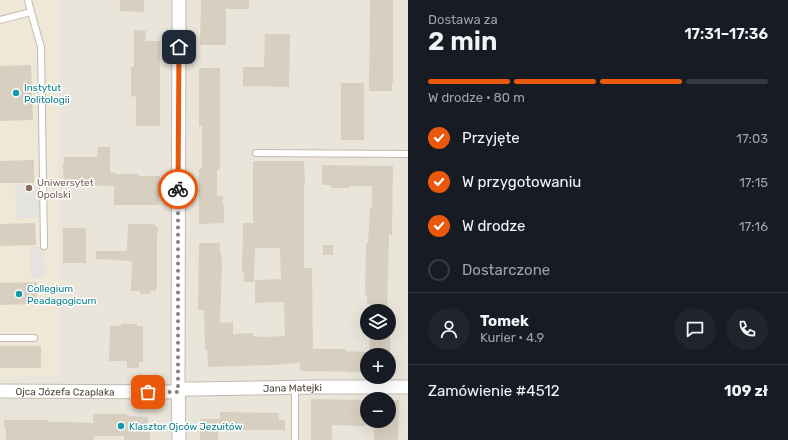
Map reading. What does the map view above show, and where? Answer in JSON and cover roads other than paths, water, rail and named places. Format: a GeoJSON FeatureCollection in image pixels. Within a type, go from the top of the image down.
{"type":"FeatureCollection","features":[{"type":"Feature","properties":{"kind":"street"},"geometry":{"type":"LineString","coordinates":[[179,0],[179,440]]}},
{"type":"Feature","properties":{"kind":"street","name":"Jana Matejki"},"geometry":{"type":"LineString","coordinates":[[178,392],[185,389],[408,387]]}},
{"type":"Feature","properties":{"kind":"street","name":"Ojca Józefa Czaplaka"},"geometry":{"type":"LineString","coordinates":[[0,391],[178,392]]}},
{"type":"Feature","properties":{"kind":"lane"},"geometry":{"type":"LineString","coordinates":[[28,0],[41,47],[44,246]]}},
{"type":"Feature","properties":{"kind":"lane"},"geometry":{"type":"LineString","coordinates":[[0,20],[32,12]]}},
{"type":"Feature","properties":{"kind":"lane"},"geometry":{"type":"LineString","coordinates":[[256,153],[408,154]]}},
{"type":"Feature","properties":{"kind":"lane"},"geometry":{"type":"LineString","coordinates":[[0,338],[34,338]]}},
{"type":"Feature","properties":{"kind":"lane"},"geometry":{"type":"LineString","coordinates":[[295,387],[295,440]]}},
{"type":"Feature","properties":{"kind":"place","name":"Instytut Politologii"},"geometry":{"type":"Point","coordinates":[16,93]}},
{"type":"Feature","properties":{"kind":"place","name":"Uniwersytet Opolski"},"geometry":{"type":"Point","coordinates":[29,188]}},
{"type":"Feature","properties":{"kind":"place","name":"Collegium Peadagogicum"},"geometry":{"type":"Point","coordinates":[19,294]}},
{"type":"Feature","properties":{"kind":"place","name":"Klasztor Ojców Jezuitów"},"geometry":{"type":"Point","coordinates":[121,426]}}]}
